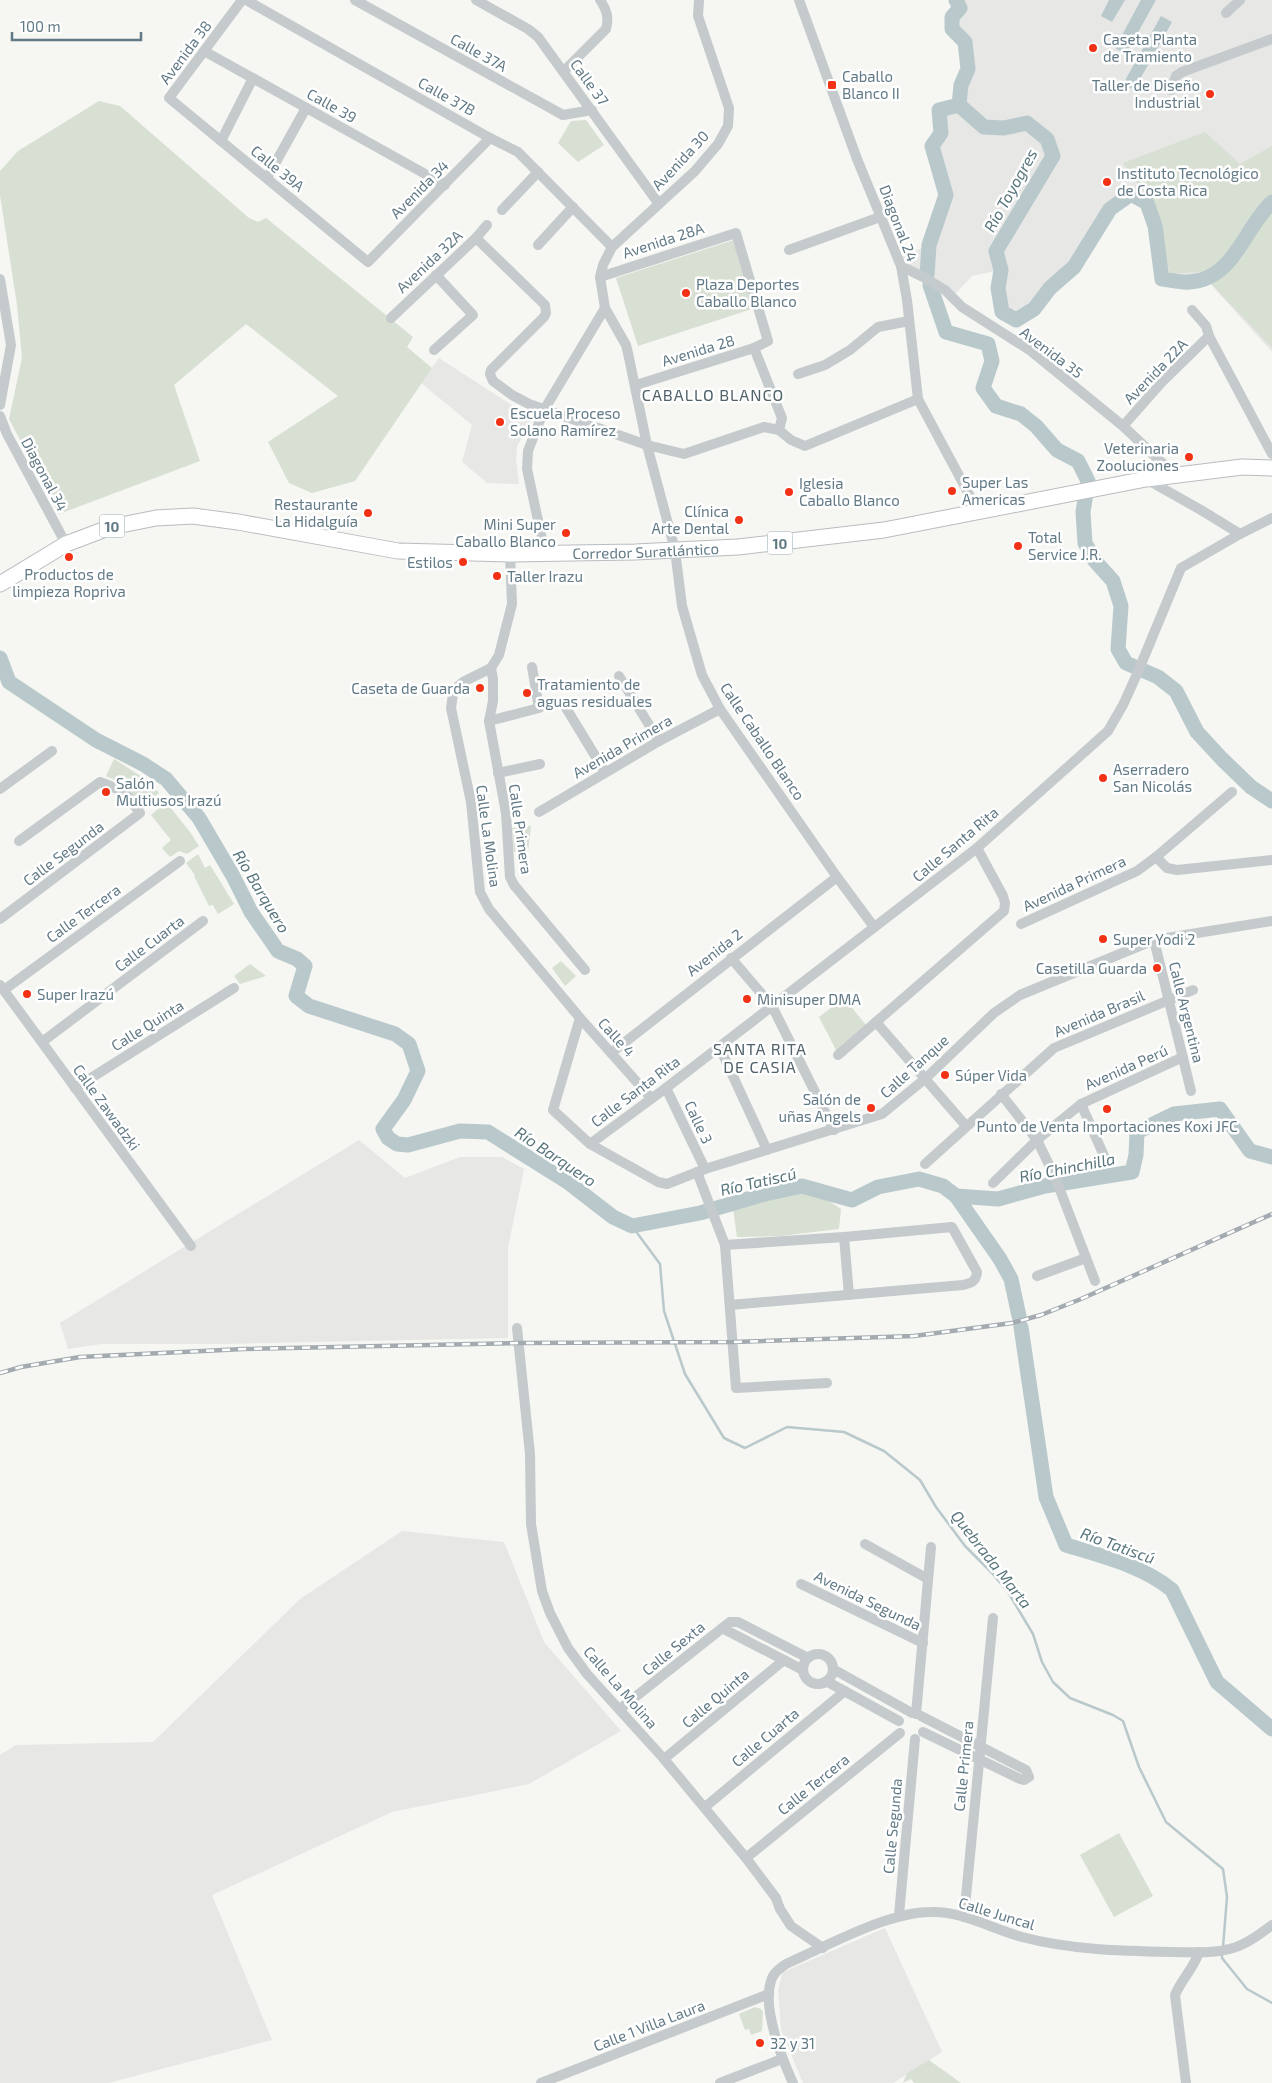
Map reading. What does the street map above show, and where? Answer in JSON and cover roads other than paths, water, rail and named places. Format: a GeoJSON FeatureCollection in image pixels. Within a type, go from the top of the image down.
{"type":"FeatureCollection","features":[{"type":"Feature","properties":{"kind":"main road","name":"Corredor Suratlántico"},"geometry":{"type":"LineString","coordinates":[[0,584],[66,544],[112,527],[156,518],[193,516],[238,522],[398,551],[510,554],[675,550],[793,542],[884,530],[1146,479],[1242,467],[1272,468]]}},
{"type":"Feature","properties":{"kind":"street","name":"Avenida 38"},"geometry":{"type":"LineString","coordinates":[[169,98],[244,0]]}},
{"type":"Feature","properties":{"kind":"street","name":"Calle 37B"},"geometry":{"type":"LineString","coordinates":[[244,0],[518,152],[612,247]]}},
{"type":"Feature","properties":{"kind":"street","name":"Calle 37A"},"geometry":{"type":"LineString","coordinates":[[355,0],[563,115],[592,110]]}},
{"type":"Feature","properties":{"kind":"street","name":"Calle 37"},"geometry":{"type":"LineString","coordinates":[[476,0],[534,33],[564,71],[659,204]]}},
{"type":"Feature","properties":{"kind":"street","name":"Avenida 30"},"geometry":{"type":"LineString","coordinates":[[600,277],[603,265],[612,247],[695,171],[718,144],[728,126],[729,108],[698,16],[699,0]]}},
{"type":"Feature","properties":{"kind":"street","name":"Diagonal 24"},"geometry":{"type":"LineString","coordinates":[[799,0],[880,217],[901,266],[918,399],[978,513]]}},
{"type":"Feature","properties":{"kind":"street"},"geometry":{"type":"LineString","coordinates":[[1226,13],[1240,0]]}},
{"type":"Feature","properties":{"kind":"street"},"geometry":{"type":"LineString","coordinates":[[564,71],[606,29],[608,20],[603,4]]}},
{"type":"Feature","properties":{"kind":"street"},"geometry":{"type":"LineString","coordinates":[[1171,90],[1176,76],[1182,72],[1272,39]]}},
{"type":"Feature","properties":{"kind":"street","name":"Calle 39"},"geometry":{"type":"LineString","coordinates":[[204,51],[445,185]]}},
{"type":"Feature","properties":{"kind":"street"},"geometry":{"type":"LineString","coordinates":[[221,141],[253,78]]}},
{"type":"Feature","properties":{"kind":"street","name":"Calle 39A"},"geometry":{"type":"LineString","coordinates":[[169,98],[368,262]]}},
{"type":"Feature","properties":{"kind":"street"},"geometry":{"type":"LineString","coordinates":[[267,178],[306,108]]}},
{"type":"Feature","properties":{"kind":"street","name":"Avenida 34"},"geometry":{"type":"LineString","coordinates":[[368,262],[490,138]]}},
{"type":"Feature","properties":{"kind":"street"},"geometry":{"type":"LineString","coordinates":[[502,210],[538,172]]}},
{"type":"Feature","properties":{"kind":"street"},"geometry":{"type":"LineString","coordinates":[[538,245],[573,207]]}},
{"type":"Feature","properties":{"kind":"street"},"geometry":{"type":"LineString","coordinates":[[789,250],[880,217]]}},
{"type":"Feature","properties":{"kind":"street","name":"Avenida 32A"},"geometry":{"type":"LineString","coordinates":[[391,318],[476,238],[487,225]]}},
{"type":"Feature","properties":{"kind":"street","name":"Avenida 28A"},"geometry":{"type":"LineString","coordinates":[[600,277],[736,232],[768,341]]}},
{"type":"Feature","properties":{"kind":"street"},"geometry":{"type":"LineString","coordinates":[[476,238],[545,305],[546,313],[491,370],[490,374],[491,378],[512,395],[544,410],[684,454],[764,427],[779,430],[792,440],[805,446],[918,399]]}},
{"type":"Feature","properties":{"kind":"street","name":"Avenida 35"},"geometry":{"type":"LineString","coordinates":[[901,266],[945,290],[962,307],[1031,351],[1123,426],[1175,475]]}},
{"type":"Feature","properties":{"kind":"street"},"geometry":{"type":"LineString","coordinates":[[434,350],[473,315],[436,275]]}},
{"type":"Feature","properties":{"kind":"street"},"geometry":{"type":"LineString","coordinates":[[545,553],[526,461],[544,410],[605,308],[600,277]]}},
{"type":"Feature","properties":{"kind":"street"},"geometry":{"type":"LineString","coordinates":[[0,405],[11,345],[1,286]]}},
{"type":"Feature","properties":{"kind":"street","name":"Calle Caballo Blanco"},"geometry":{"type":"LineString","coordinates":[[605,308],[626,345],[648,444],[675,550],[686,624],[702,675],[720,709],[874,927]]}},
{"type":"Feature","properties":{"kind":"street"},"geometry":{"type":"LineString","coordinates":[[1192,310],[1206,326],[1209,336],[1272,454]]}},
{"type":"Feature","properties":{"kind":"street"},"geometry":{"type":"LineString","coordinates":[[798,374],[824,365],[850,350],[878,327],[909,321]]}},
{"type":"Feature","properties":{"kind":"street","name":"Avenida 22A"},"geometry":{"type":"LineString","coordinates":[[1123,426],[1162,382],[1209,336]]}},
{"type":"Feature","properties":{"kind":"street","name":"Avenida 28"},"geometry":{"type":"LineString","coordinates":[[636,385],[754,348],[768,341]]}},
{"type":"Feature","properties":{"kind":"street"},"geometry":{"type":"LineString","coordinates":[[754,348],[782,418],[779,430]]}},
{"type":"Feature","properties":{"kind":"street","name":"Diagonal 34"},"geometry":{"type":"LineString","coordinates":[[0,416],[7,434],[66,544]]}},
{"type":"Feature","properties":{"kind":"street"},"geometry":{"type":"LineString","coordinates":[[1146,479],[1240,534]]}},
{"type":"Feature","properties":{"kind":"street","name":"Calle Santa Rita"},"geometry":{"type":"LineString","coordinates":[[590,1144],[666,1088],[977,848],[1108,732],[1143,662],[1181,568],[1272,518]]}},
{"type":"Feature","properties":{"kind":"street"},"geometry":{"type":"LineString","coordinates":[[491,668],[499,655],[511,613],[510,554]]}},
{"type":"Feature","properties":{"kind":"street"},"geometry":{"type":"LineString","coordinates":[[489,721],[539,708],[532,667]]}},
{"type":"Feature","properties":{"kind":"street","name":"Calle Primera"},"geometry":{"type":"LineString","coordinates":[[491,668],[493,678],[489,721],[506,813],[510,877],[514,885],[585,970]]}},
{"type":"Feature","properties":{"kind":"street","name":"Calle La Molina"},"geometry":{"type":"LineString","coordinates":[[491,668],[457,687],[453,694],[451,708],[471,802],[480,892],[489,908],[580,1018]]}},
{"type":"Feature","properties":{"kind":"street"},"geometry":{"type":"LineString","coordinates":[[619,676],[658,742]]}},
{"type":"Feature","properties":{"kind":"street"},"geometry":{"type":"LineString","coordinates":[[563,702],[605,772]]}},
{"type":"Feature","properties":{"kind":"street","name":"Avenida Primera"},"geometry":{"type":"LineString","coordinates":[[540,812],[605,772],[720,709]]}},
{"type":"Feature","properties":{"kind":"street"},"geometry":{"type":"LineString","coordinates":[[0,789],[52,752]]}},
{"type":"Feature","properties":{"kind":"street"},"geometry":{"type":"LineString","coordinates":[[498,774],[540,764]]}},
{"type":"Feature","properties":{"kind":"street","name":"Calle Segunda"},"geometry":{"type":"LineString","coordinates":[[0,919],[140,813],[125,792],[100,782],[19,841]]}},
{"type":"Feature","properties":{"kind":"street","name":"Avenida Primera"},"geometry":{"type":"LineString","coordinates":[[1021,924],[1124,878],[1156,857],[1232,792]]}},
{"type":"Feature","properties":{"kind":"street","name":"Avenida Primera"},"geometry":{"type":"LineString","coordinates":[[838,1055],[1004,911],[1006,903],[977,848]]}},
{"type":"Feature","properties":{"kind":"street"},"geometry":{"type":"LineString","coordinates":[[1156,857],[1167,868],[1177,870],[1272,860]]}},
{"type":"Feature","properties":{"kind":"street","name":"Calle Tercera"},"geometry":{"type":"LineString","coordinates":[[2,987],[180,861]]}},
{"type":"Feature","properties":{"kind":"street","name":"Avenida 2"},"geometry":{"type":"LineString","coordinates":[[611,1053],[837,877]]}},
{"type":"Feature","properties":{"kind":"street","name":"Calle Cuarta"},"geometry":{"type":"LineString","coordinates":[[42,1042],[203,921]]}},
{"type":"Feature","properties":{"kind":"street","name":"Calle Tanque"},"geometry":{"type":"LineString","coordinates":[[580,1018],[553,1110],[590,1144],[658,1182],[667,1184],[701,1170],[882,1114],[926,1078],[994,1013],[1020,995],[1154,940],[1272,922]]}},
{"type":"Feature","properties":{"kind":"street","name":"Calle Argentina"},"geometry":{"type":"LineString","coordinates":[[1154,940],[1192,1091]]}},
{"type":"Feature","properties":{"kind":"street"},"geometry":{"type":"LineString","coordinates":[[731,958],[772,1006],[834,1130]]}},
{"type":"Feature","properties":{"kind":"street","name":"Calle Zawadzki"},"geometry":{"type":"LineString","coordinates":[[2,987],[191,1246]]}},
{"type":"Feature","properties":{"kind":"street","name":"Calle Quinta"},"geometry":{"type":"LineString","coordinates":[[75,1088],[234,988]]}},
{"type":"Feature","properties":{"kind":"street","name":"Avenida Brasil"},"geometry":{"type":"LineString","coordinates":[[925,1164],[1054,1048],[1193,990]]}},
{"type":"Feature","properties":{"kind":"street","name":"Calle 4"},"geometry":{"type":"LineString","coordinates":[[580,1018],[652,1098]]}},
{"type":"Feature","properties":{"kind":"street"},"geometry":{"type":"LineString","coordinates":[[876,1022],[966,1126]]}},
{"type":"Feature","properties":{"kind":"street"},"geometry":{"type":"LineString","coordinates":[[719,1046],[767,1150]]}},
{"type":"Feature","properties":{"kind":"street","name":"Avenida Perú"},"geometry":{"type":"LineString","coordinates":[[993,1183],[1037,1140],[1081,1104],[1183,1058]]}},
{"type":"Feature","properties":{"kind":"street","name":"Calle 3"},"geometry":{"type":"LineString","coordinates":[[666,1088],[701,1170],[708,1199],[724,1245],[730,1305],[731,1389],[822,1380]]}},
{"type":"Feature","properties":{"kind":"street"},"geometry":{"type":"LineString","coordinates":[[1001,1094],[1037,1140],[1055,1177],[1095,1281]]}},
{"type":"Feature","properties":{"kind":"street"},"geometry":{"type":"LineString","coordinates":[[1081,1104],[1105,1158]]}},
{"type":"Feature","properties":{"kind":"street"},"geometry":{"type":"LineString","coordinates":[[724,1245],[952,1227],[977,1272],[976,1278],[970,1284],[730,1305]]}},
{"type":"Feature","properties":{"kind":"street"},"geometry":{"type":"LineString","coordinates":[[844,1237],[849,1295]]}},
{"type":"Feature","properties":{"kind":"street"},"geometry":{"type":"LineString","coordinates":[[1037,1276],[1086,1258]]}},
{"type":"Feature","properties":{"kind":"street","name":"Calle La Molina"},"geometry":{"type":"LineString","coordinates":[[518,1328],[530,1454],[531,1524],[542,1591],[550,1614],[568,1648],[587,1674],[705,1807],[776,1898],[790,1926],[823,1948]]}},
{"type":"Feature","properties":{"kind":"street"},"geometry":{"type":"LineString","coordinates":[[865,1544],[928,1579]]}},
{"type":"Feature","properties":{"kind":"street"},"geometry":{"type":"LineString","coordinates":[[916,1715],[905,1715],[899,1721],[900,1733],[905,1738],[914,1739],[923,1732],[924,1724],[916,1715],[932,1547]]}},
{"type":"Feature","properties":{"kind":"street","name":"Avenida Segunda"},"geometry":{"type":"LineString","coordinates":[[801,1584],[923,1643]]}},
{"type":"Feature","properties":{"kind":"street","name":"Calle Primera"},"geometry":{"type":"LineString","coordinates":[[964,1917],[993,1618]]}},
{"type":"Feature","properties":{"kind":"street"},"geometry":{"type":"LineString","coordinates":[[803,1670],[722,1628],[730,1622],[738,1622],[808,1658]]}},
{"type":"Feature","properties":{"kind":"street","name":"Calle Sexta"},"geometry":{"type":"LineString","coordinates":[[620,1709],[722,1628]]}},
{"type":"Feature","properties":{"kind":"street"},"geometry":{"type":"LineString","coordinates":[[817,1654],[830,1660],[833,1669],[831,1676],[826,1682],[819,1684],[811,1683],[805,1677],[803,1670],[808,1658],[817,1654]]}},
{"type":"Feature","properties":{"kind":"street","name":"Calle Quinta"},"geometry":{"type":"LineString","coordinates":[[664,1759],[784,1660]]}},
{"type":"Feature","properties":{"kind":"street"},"geometry":{"type":"LineString","coordinates":[[833,1669],[916,1715],[980,1746],[1027,1773],[1024,1780],[923,1732]]}},
{"type":"Feature","properties":{"kind":"street"},"geometry":{"type":"LineString","coordinates":[[826,1682],[845,1690],[899,1721]]}},
{"type":"Feature","properties":{"kind":"street","name":"Calle Cuarta"},"geometry":{"type":"LineString","coordinates":[[705,1807],[845,1690]]}},
{"type":"Feature","properties":{"kind":"street","name":"Calle Tercera"},"geometry":{"type":"LineString","coordinates":[[746,1858],[900,1733]]}},
{"type":"Feature","properties":{"kind":"street","name":"Calle Segunda"},"geometry":{"type":"LineString","coordinates":[[899,1915],[914,1739]]}},
{"type":"Feature","properties":{"kind":"street","name":"Calle Juncal"},"geometry":{"type":"LineString","coordinates":[[793,2083],[782,2059],[772,2026],[769,1994],[771,1981],[777,1971],[786,1964],[899,1915],[934,1912],[964,1917],[1019,1936],[1060,1945],[1121,1951],[1199,1952],[1232,1948],[1248,1941],[1272,1925]]}},
{"type":"Feature","properties":{"kind":"street"},"geometry":{"type":"LineString","coordinates":[[1186,2083],[1175,1995],[1199,1952]]}},
{"type":"Feature","properties":{"kind":"street","name":"Calle 1 Villa Laura"},"geometry":{"type":"LineString","coordinates":[[541,2083],[769,1994]]}},
{"type":"Feature","properties":{"kind":"street"},"geometry":{"type":"LineString","coordinates":[[720,2083],[782,2059]]}},
{"type":"Feature","properties":{"kind":"waterway","name":"Río Toyogres"},"geometry":{"type":"LineString","coordinates":[[956,0],[960,8],[952,17],[952,29],[965,42],[968,69],[961,85],[959,105],[984,127],[1004,128],[1027,123],[1047,139],[1053,156],[996,251],[1001,270],[998,288],[1002,312],[1016,320],[1034,309],[1050,288],[1074,267],[1110,209],[1131,194],[1147,203],[1155,226],[1162,279],[1183,282],[1204,279],[1228,263],[1262,213],[1272,202]]}},
{"type":"Feature","properties":{"kind":"waterway"},"geometry":{"type":"LineString","coordinates":[[927,275],[929,245],[946,195],[932,146],[941,133],[939,110],[959,105]]}},
{"type":"Feature","properties":{"kind":"waterway"},"geometry":{"type":"LineString","coordinates":[[930,285],[946,332],[988,344],[992,361],[983,388],[996,406],[1021,414],[1036,426],[1057,450],[1078,461],[1088,481],[1083,512],[1085,543],[1095,561],[1113,581],[1121,606],[1118,649],[1126,663],[1158,677],[1176,691],[1197,732],[1251,787],[1272,801]]}},
{"type":"Feature","properties":{"kind":"waterway","name":"Río Barquero"},"geometry":{"type":"LineString","coordinates":[[0,658],[9,682],[96,740],[143,764],[166,779],[199,818],[233,876],[251,912],[278,951],[297,959],[305,966],[296,996],[309,1006],[395,1034],[409,1044],[418,1071],[404,1100],[383,1129],[388,1138],[397,1144],[408,1145],[460,1131],[488,1132],[569,1183],[613,1217],[632,1226],[700,1213],[765,1194],[802,1186],[852,1200],[878,1187],[919,1179],[943,1186],[956,1196],[1000,1259],[1011,1279],[1019,1316]]}},
{"type":"Feature","properties":{"kind":"waterway","name":"Río Chinchilla"},"geometry":{"type":"LineString","coordinates":[[956,1196],[998,1199],[1045,1186],[1132,1172],[1136,1155],[1137,1132],[1174,1114],[1220,1109],[1250,1151],[1272,1157]]}},
{"type":"Feature","properties":{"kind":"waterway","name":"Quebrada Marta"},"geometry":{"type":"LineString","coordinates":[[632,1226],[660,1264],[664,1311],[685,1374],[724,1438],[745,1448],[787,1427],[844,1432],[884,1451],[920,1480],[936,1507],[965,1546],[1008,1592],[1033,1634],[1042,1662],[1053,1682],[1070,1698],[1113,1715],[1123,1721],[1139,1767],[1166,1822],[1223,1869],[1227,1897],[1223,1947]]}},
{"type":"Feature","properties":{"kind":"waterway","name":"Río Tatiscú"},"geometry":{"type":"LineString","coordinates":[[1021,1327],[1046,1497],[1066,1545],[1135,1568],[1172,1590],[1217,1682],[1272,1729]]}},
{"type":"Feature","properties":{"kind":"waterway","name":"Quebrada Marta"},"geometry":{"type":"LineString","coordinates":[[1222,1953],[1222,1958],[1247,1989],[1272,2003]]}},
{"type":"Feature","properties":{"kind":"railway"},"geometry":{"type":"LineString","coordinates":[[0,1373],[21,1367],[80,1357],[244,1349],[519,1343],[733,1342],[914,1336],[1012,1323],[1041,1315],[1272,1214]]}},
{"type":"Feature","properties":{"kind":"place","name":"Caseta Planta de Tramiento"},"geometry":{"type":"Point","coordinates":[1093,48]}},
{"type":"Feature","properties":{"kind":"place","name":"Caballo Blanco II"},"geometry":{"type":"Point","coordinates":[832,85]}},
{"type":"Feature","properties":{"kind":"place","name":"Taller de Diseño Industrial"},"geometry":{"type":"Point","coordinates":[1210,94]}},
{"type":"Feature","properties":{"kind":"place","name":"Instituto Tecnológico de Costa Rica"},"geometry":{"type":"Point","coordinates":[1107,182]}},
{"type":"Feature","properties":{"kind":"place","name":"Plaza Deportes Caballo Blanco"},"geometry":{"type":"Point","coordinates":[686,293]}},
{"type":"Feature","properties":{"kind":"place","name":"Escuela Proceso Solano Ramírez"},"geometry":{"type":"Point","coordinates":[500,422]}},
{"type":"Feature","properties":{"kind":"place","name":"Veterinaria Zooluciones"},"geometry":{"type":"Point","coordinates":[1189,457]}},
{"type":"Feature","properties":{"kind":"place","name":"Super Las Americas"},"geometry":{"type":"Point","coordinates":[952,491]}},
{"type":"Feature","properties":{"kind":"place","name":"Iglesia Caballo Blanco"},"geometry":{"type":"Point","coordinates":[789,492]}},
{"type":"Feature","properties":{"kind":"place","name":"Restaurante La Hidalguía"},"geometry":{"type":"Point","coordinates":[368,513]}},
{"type":"Feature","properties":{"kind":"place","name":"Clínica Arte Dental"},"geometry":{"type":"Point","coordinates":[739,520]}},
{"type":"Feature","properties":{"kind":"place","name":"Mini Super Caballo Blanco"},"geometry":{"type":"Point","coordinates":[566,533]}},
{"type":"Feature","properties":{"kind":"place","name":"Total Service J.R."},"geometry":{"type":"Point","coordinates":[1018,546]}},
{"type":"Feature","properties":{"kind":"place","name":"Productos de limpieza Ropriva"},"geometry":{"type":"Point","coordinates":[69,557]}},
{"type":"Feature","properties":{"kind":"place","name":"Estilos"},"geometry":{"type":"Point","coordinates":[463,562]}},
{"type":"Feature","properties":{"kind":"place","name":"Taller Irazu"},"geometry":{"type":"Point","coordinates":[497,576]}},
{"type":"Feature","properties":{"kind":"place","name":"Caseta de Guarda"},"geometry":{"type":"Point","coordinates":[480,688]}},
{"type":"Feature","properties":{"kind":"place","name":"Tratamiento de aguas residuales"},"geometry":{"type":"Point","coordinates":[527,693]}},
{"type":"Feature","properties":{"kind":"place","name":"Aserradero San Nicolás"},"geometry":{"type":"Point","coordinates":[1103,778]}},
{"type":"Feature","properties":{"kind":"place","name":"Salón Multiusos Irazú"},"geometry":{"type":"Point","coordinates":[106,792]}},
{"type":"Feature","properties":{"kind":"place","name":"Super Yodi 2"},"geometry":{"type":"Point","coordinates":[1103,939]}},
{"type":"Feature","properties":{"kind":"place","name":"Casetilla Guarda"},"geometry":{"type":"Point","coordinates":[1157,968]}},
{"type":"Feature","properties":{"kind":"place","name":"Super Irazú"},"geometry":{"type":"Point","coordinates":[27,994]}},
{"type":"Feature","properties":{"kind":"place","name":"Minisuper DMA"},"geometry":{"type":"Point","coordinates":[747,999]}},
{"type":"Feature","properties":{"kind":"place","name":"Súper Vida"},"geometry":{"type":"Point","coordinates":[945,1075]}},
{"type":"Feature","properties":{"kind":"place","name":"Salón de uñas Angels"},"geometry":{"type":"Point","coordinates":[871,1108]}},
{"type":"Feature","properties":{"kind":"place","name":"Punto de Venta Importaciones Koxi JFC"},"geometry":{"type":"Point","coordinates":[1107,1109]}},
{"type":"Feature","properties":{"kind":"place","name":"32 y 31"},"geometry":{"type":"Point","coordinates":[760,2043]}},
{"type":"Feature","properties":{"kind":"district","name":"CABALLO BLANCO"},"geometry":{"type":"Point","coordinates":[713,394]}},
{"type":"Feature","properties":{"kind":"district","name":"SANTA RITA DE CASIA"},"geometry":{"type":"Point","coordinates":[760,1057]}}]}
